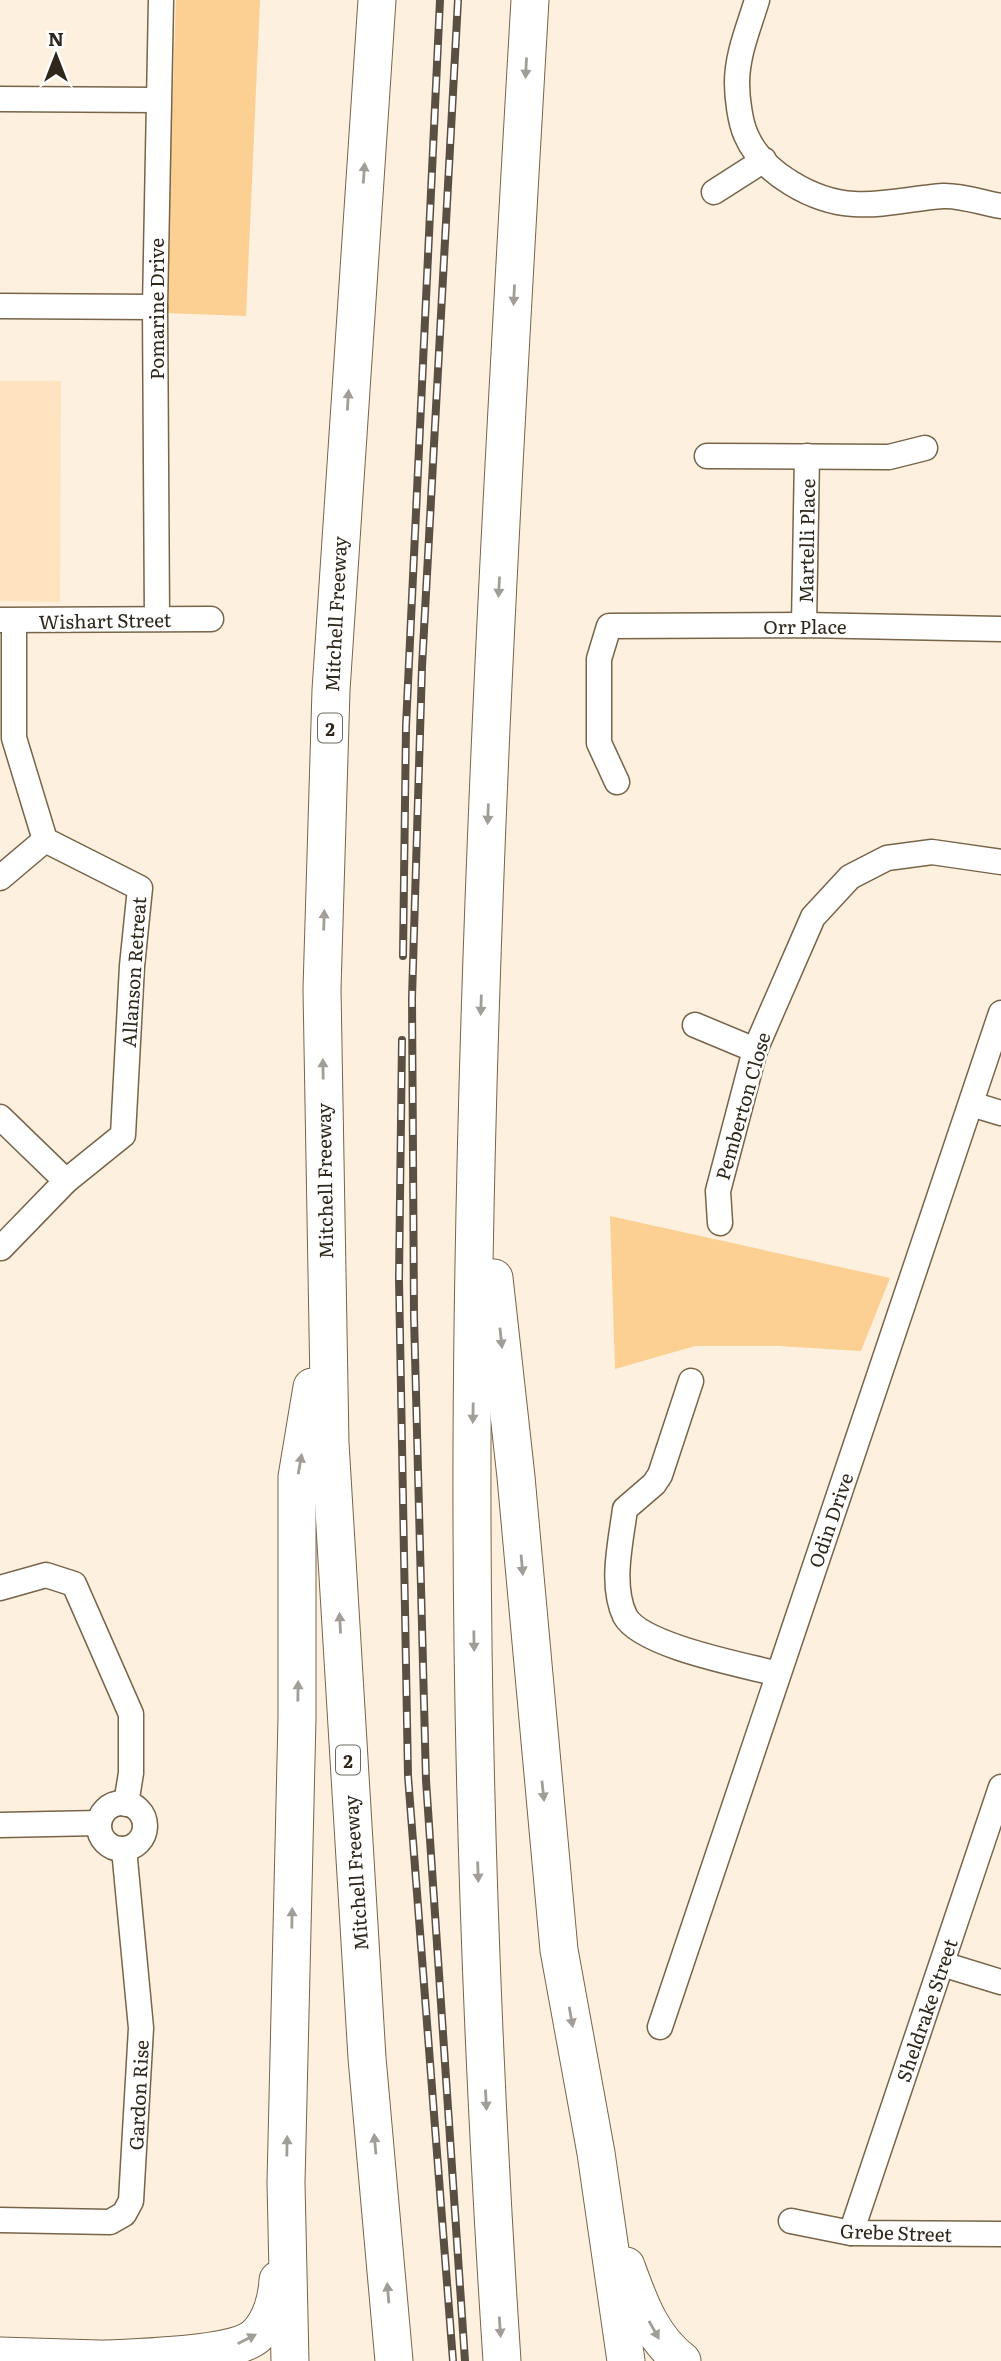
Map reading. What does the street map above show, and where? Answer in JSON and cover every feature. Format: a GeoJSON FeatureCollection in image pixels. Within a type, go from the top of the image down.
{"type":"FeatureCollection","features":[{"type":"Feature","properties":{"kind":"highway","name":"Mitchell Freeway"},"geometry":{"type":"LineString","coordinates":[[377,0],[331,690],[322,989],[326,1308],[351,1811],[368,2058],[394,2361]]}},
{"type":"Feature","properties":{"kind":"highway"},"geometry":{"type":"LineString","coordinates":[[502,2361],[484,2063],[475,1804],[472,1450],[477,1124],[491,746],[530,0]]}},
{"type":"Feature","properties":{"kind":"highway"},"geometry":{"type":"LineString","coordinates":[[477,1124],[516,1477],[559,1950],[603,2198],[626,2361]]}},
{"type":"Feature","properties":{"kind":"highway"},"geometry":{"type":"LineString","coordinates":[[290,2361],[286,2183],[297,1718],[297,1477],[326,1308]]}},
{"type":"Feature","properties":{"kind":"highway"},"geometry":{"type":"LineString","coordinates":[[108,2360],[206,2351],[243,2343],[256,2336],[272,2311],[277,2289],[286,2183]]}},
{"type":"Feature","properties":{"kind":"highway"},"geometry":{"type":"LineString","coordinates":[[603,2198],[639,2304],[660,2342],[682,2361]]}},
{"type":"Feature","properties":{"kind":"highway"},"geometry":{"type":"LineString","coordinates":[[2,2357],[145,2361]]}},
{"type":"Feature","properties":{"kind":"street","name":"Pomarine Drive"},"geometry":{"type":"LineString","coordinates":[[157,618],[155,307],[161,0]]}},
{"type":"Feature","properties":{"kind":"street"},"geometry":{"type":"LineString","coordinates":[[757,0],[741,52],[737,84],[746,135],[764,160],[784,178],[818,198],[850,204],[890,205],[945,196],[1001,206]]}},
{"type":"Feature","properties":{"kind":"street"},"geometry":{"type":"LineString","coordinates":[[0,99],[157,100]]}},
{"type":"Feature","properties":{"kind":"street"},"geometry":{"type":"LineString","coordinates":[[714,192],[764,160]]}},
{"type":"Feature","properties":{"kind":"street"},"geometry":{"type":"LineString","coordinates":[[0,306],[155,307]]}},
{"type":"Feature","properties":{"kind":"street","name":"Martelli Place"},"geometry":{"type":"LineString","coordinates":[[708,456],[889,457],[925,448]]}},
{"type":"Feature","properties":{"kind":"street","name":"Martelli Place"},"geometry":{"type":"LineString","coordinates":[[804,625],[807,456]]}},
{"type":"Feature","properties":{"kind":"street","name":"Wishart Street"},"geometry":{"type":"LineString","coordinates":[[7,621],[211,619]]}},
{"type":"Feature","properties":{"kind":"street"},"geometry":{"type":"LineString","coordinates":[[0,878],[45,840],[14,738],[7,621]]}},
{"type":"Feature","properties":{"kind":"street","name":"Orr Place"},"geometry":{"type":"LineString","coordinates":[[617,782],[599,743],[599,659],[609,626],[804,625],[1001,629]]}},
{"type":"Feature","properties":{"kind":"street","name":"Allanson Retreat"},"geometry":{"type":"LineString","coordinates":[[1,1248],[66,1181],[123,1135],[132,966],[141,888],[45,840]]}},
{"type":"Feature","properties":{"kind":"street","name":"Pemberton Close"},"geometry":{"type":"LineString","coordinates":[[720,1223],[718,1191],[755,1050],[813,917],[850,877],[878,862],[905,854],[953,852],[1001,862]]}},
{"type":"Feature","properties":{"kind":"street","name":"Odin Drive"},"geometry":{"type":"LineString","coordinates":[[660,2026],[1001,1013]]}},
{"type":"Feature","properties":{"kind":"street"},"geometry":{"type":"LineString","coordinates":[[695,1025],[755,1050]]}},
{"type":"Feature","properties":{"kind":"street"},"geometry":{"type":"LineString","coordinates":[[971,1104],[1001,1113]]}},
{"type":"Feature","properties":{"kind":"street"},"geometry":{"type":"LineString","coordinates":[[0,1117],[66,1181]]}},
{"type":"Feature","properties":{"kind":"street"},"geometry":{"type":"LineString","coordinates":[[691,1381],[660,1475],[654,1484],[625,1509],[619,1555],[622,1608],[632,1625],[653,1638],[778,1674]]}},
{"type":"Feature","properties":{"kind":"street"},"geometry":{"type":"LineString","coordinates":[[0,1588],[46,1575],[74,1584],[131,1714],[131,1773],[126,1804]]}},
{"type":"Feature","properties":{"kind":"street","name":"Sheldrake Street"},"geometry":{"type":"LineString","coordinates":[[851,2233],[1001,1787]]}},
{"type":"Feature","properties":{"kind":"street"},"geometry":{"type":"LineString","coordinates":[[126,1804],[140,1812],[145,1827],[139,1842],[124,1849],[116,1848],[103,1839],[99,1823],[106,1810],[126,1804]]}},
{"type":"Feature","properties":{"kind":"street"},"geometry":{"type":"LineString","coordinates":[[0,1825],[99,1823]]}},
{"type":"Feature","properties":{"kind":"street","name":"Gardon Rise"},"geometry":{"type":"LineString","coordinates":[[0,2220],[110,2222],[124,2214],[131,2201],[141,2028],[124,1849]]}},
{"type":"Feature","properties":{"kind":"street"},"geometry":{"type":"LineString","coordinates":[[942,1964],[1001,1982]]}},
{"type":"Feature","properties":{"kind":"street","name":"Grebe Street"},"geometry":{"type":"LineString","coordinates":[[791,2221],[851,2233],[1001,2234]]}},
{"type":"Feature","properties":{"kind":"shaded area"},"geometry":{"type":"Polygon","coordinates":[[[176,0],[260,0],[246,316],[165,313],[176,0]]]}},
{"type":"Feature","properties":{"kind":"shaded area"},"geometry":{"type":"Polygon","coordinates":[[[0,381],[61,381],[60,602],[0,601],[0,381]]]}},
{"type":"Feature","properties":{"kind":"shaded area"},"geometry":{"type":"Polygon","coordinates":[[[610,1216],[890,1278],[861,1351],[778,1346],[695,1346],[615,1369],[610,1216]]]}},
{"type":"Feature","properties":{"kind":"railway"},"geometry":{"type":"LineString","coordinates":[[403,956],[406,726],[440,0]]}},
{"type":"Feature","properties":{"kind":"railway"},"geometry":{"type":"LineString","coordinates":[[458,0],[422,667],[412,998],[414,1316],[426,1780],[465,2361]]}},
{"type":"Feature","properties":{"kind":"railway"},"geometry":{"type":"LineString","coordinates":[[402,1040],[399,1279],[408,1776],[453,2361]]}}]}
